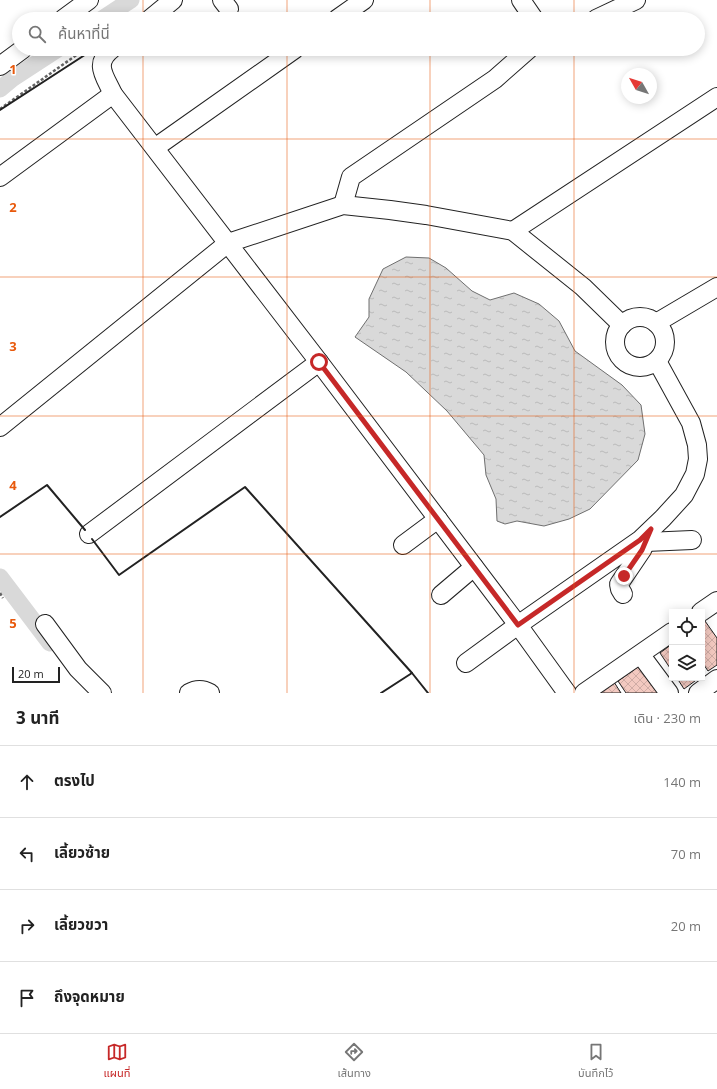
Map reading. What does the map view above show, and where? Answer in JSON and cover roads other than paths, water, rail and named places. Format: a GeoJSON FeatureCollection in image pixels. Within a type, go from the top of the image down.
{"type":"FeatureCollection","features":[{"type":"Feature","properties":{"kind":"street"},"geometry":{"type":"LineString","coordinates":[[73,12],[89,0]]}},
{"type":"Feature","properties":{"kind":"street"},"geometry":{"type":"LineString","coordinates":[[158,12],[173,0]]}},
{"type":"Feature","properties":{"kind":"street"},"geometry":{"type":"LineString","coordinates":[[347,12],[364,0]]}},
{"type":"Feature","properties":{"kind":"street"},"geometry":{"type":"LineString","coordinates":[[521,0],[529,12]]}},
{"type":"Feature","properties":{"kind":"street"},"geometry":{"type":"LineString","coordinates":[[611,12],[636,0]]}},
{"type":"Feature","properties":{"kind":"street"},"geometry":{"type":"LineString","coordinates":[[0,66],[14,56]]}},
{"type":"Feature","properties":{"kind":"street"},"geometry":{"type":"LineString","coordinates":[[104,56],[102,61],[102,70],[114,94],[156,147],[438,519],[567,693]]}},
{"type":"Feature","properties":{"kind":"street"},"geometry":{"type":"LineString","coordinates":[[156,147],[285,56]]}},
{"type":"Feature","properties":{"kind":"street"},"geometry":{"type":"LineString","coordinates":[[343,205],[351,177],[495,79],[521,56]]}},
{"type":"Feature","properties":{"kind":"street"},"geometry":{"type":"LineString","coordinates":[[0,176],[114,94]]}},
{"type":"Feature","properties":{"kind":"street"},"geometry":{"type":"LineString","coordinates":[[513,231],[717,97]]}},
{"type":"Feature","properties":{"kind":"street"},"geometry":{"type":"LineString","coordinates":[[0,427],[228,243],[343,205],[419,214],[513,231],[583,287],[622,325]]}},
{"type":"Feature","properties":{"kind":"street"},"geometry":{"type":"LineString","coordinates":[[656,323],[717,287]]}},
{"type":"Feature","properties":{"kind":"street"},"geometry":{"type":"LineString","coordinates":[[635,318],[650,319],[656,323],[663,332],[665,342],[663,352],[657,361],[646,367],[633,366],[622,360],[616,349],[616,336],[622,325],[635,318]]}},
{"type":"Feature","properties":{"kind":"street"},"geometry":{"type":"LineString","coordinates":[[623,594],[619,584],[648,536],[684,495],[695,474],[698,459],[697,445],[691,423],[657,361]]}},
{"type":"Feature","properties":{"kind":"street"},"geometry":{"type":"LineString","coordinates":[[88,534],[319,362]]}},
{"type":"Feature","properties":{"kind":"street"},"geometry":{"type":"LineString","coordinates":[[402,545],[438,519]]}},
{"type":"Feature","properties":{"kind":"street"},"geometry":{"type":"LineString","coordinates":[[466,664],[518,625],[640,540],[648,536],[692,540]]}},
{"type":"Feature","properties":{"kind":"street"},"geometry":{"type":"LineString","coordinates":[[441,595],[474,567]]}},
{"type":"Feature","properties":{"kind":"street"},"geometry":{"type":"LineString","coordinates":[[45,624],[78,669],[102,693]]}},
{"type":"Feature","properties":{"kind":"street"},"geometry":{"type":"LineString","coordinates":[[584,693],[669,634]]}},
{"type":"Feature","properties":{"kind":"street"},"geometry":{"type":"LineString","coordinates":[[643,658],[669,693]]}},
{"type":"Feature","properties":{"kind":"street"},"geometry":{"type":"LineString","coordinates":[[698,693],[717,679]]}},
{"type":"Feature","properties":{"kind":"street"},"geometry":{"type":"LineString","coordinates":[[189,693],[200,689],[210,693]]}},
{"type":"Feature","properties":{"kind":"water"},"geometry":{"type":"Polygon","coordinates":[[[406,257],[429,258],[446,268],[472,291],[490,300],[514,293],[539,304],[559,321],[575,351],[622,385],[641,405],[645,434],[638,460],[590,509],[569,519],[544,526],[517,521],[505,524],[497,521],[496,499],[486,475],[484,455],[447,411],[406,372],[355,337],[369,317],[369,299],[383,269],[406,257]]]}},
{"type":"Feature","properties":{"kind":"waterway"},"geometry":{"type":"LineString","coordinates":[[113,12],[131,0]]}},
{"type":"Feature","properties":{"kind":"waterway"},"geometry":{"type":"LineString","coordinates":[[0,89],[12,79],[47,56]]}},
{"type":"Feature","properties":{"kind":"waterway"},"geometry":{"type":"LineString","coordinates":[[0,577],[50,643]]}}]}
